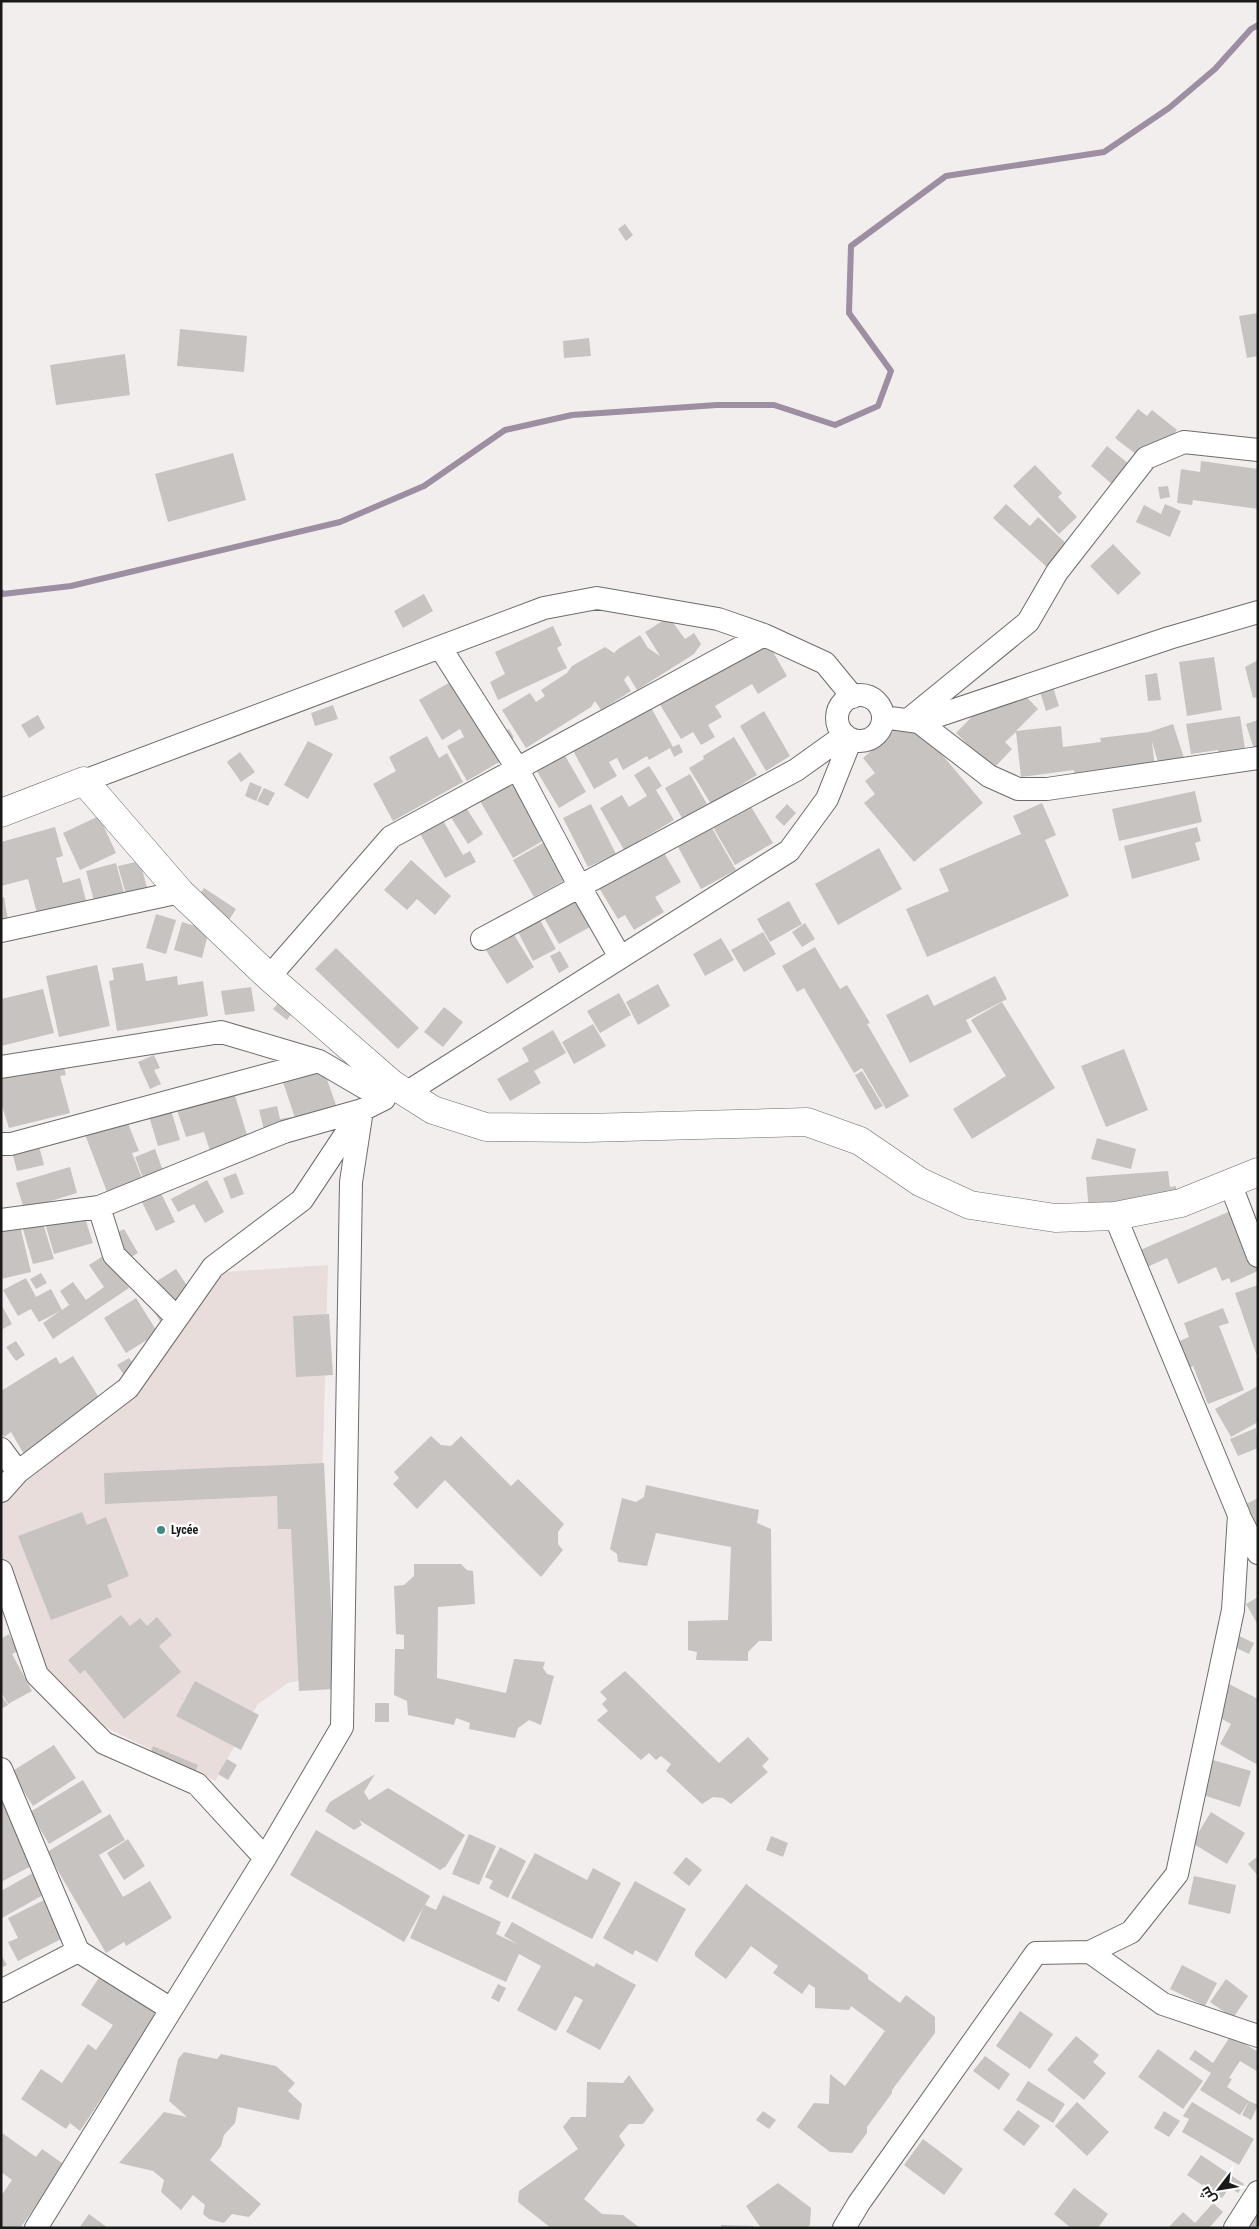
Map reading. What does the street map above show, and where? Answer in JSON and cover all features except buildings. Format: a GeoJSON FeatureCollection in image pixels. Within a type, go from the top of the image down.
{"type":"FeatureCollection","features":[{"type":"Feature","properties":{"kind":"street"},"geometry":{"type":"LineString","coordinates":[[914,721],[1028,622],[1057,572],[1146,458],[1184,442],[1258,450]]}},
{"type":"Feature","properties":{"kind":"street"},"geometry":{"type":"LineString","coordinates":[[1,813],[544,608],[598,598],[718,619],[764,635],[825,663],[853,697]]}},
{"type":"Feature","properties":{"kind":"street"},"geometry":{"type":"LineString","coordinates":[[883,718],[914,721],[1169,638],[1258,612]]}},
{"type":"Feature","properties":{"kind":"street"},"geometry":{"type":"LineString","coordinates":[[269,977],[391,837],[764,635]]}},
{"type":"Feature","properties":{"kind":"street"},"geometry":{"type":"LineString","coordinates":[[440,647],[517,768],[580,887],[620,957]]}},
{"type":"Feature","properties":{"kind":"street"},"geometry":{"type":"LineString","coordinates":[[482,940],[796,770],[848,737],[866,740],[874,737],[879,731],[883,718],[878,704],[874,700],[860,696],[846,701],[838,714],[838,721],[848,737]]}},
{"type":"Feature","properties":{"kind":"street"},"geometry":{"type":"LineString","coordinates":[[914,721],[989,776],[1018,789],[1047,789],[1258,758]]}},
{"type":"Feature","properties":{"kind":"street"},"geometry":{"type":"LineString","coordinates":[[1,1220],[99,1207],[284,1132],[362,1110],[394,1092],[620,957],[789,851],[827,799],[848,737]]}},
{"type":"Feature","properties":{"kind":"street"},"geometry":{"type":"LineString","coordinates":[[84,781],[180,892],[394,1092]]}},
{"type":"Feature","properties":{"kind":"street"},"geometry":{"type":"LineString","coordinates":[[1,931],[180,892]]}},
{"type":"Feature","properties":{"kind":"street"},"geometry":{"type":"LineString","coordinates":[[1,1066],[221,1032],[318,1061],[434,1110],[486,1127],[586,1128],[807,1122],[860,1141],[920,1182],[970,1205],[1055,1218],[1115,1216],[1182,1203],[1258,1172]]}},
{"type":"Feature","properties":{"kind":"street"},"geometry":{"type":"LineString","coordinates":[[1,1144],[11,1144],[318,1061]]}},
{"type":"Feature","properties":{"kind":"street"},"geometry":{"type":"LineString","coordinates":[[1,1491],[18,1472],[128,1388],[213,1267],[302,1200],[362,1110]]}},
{"type":"Feature","properties":{"kind":"street"},"geometry":{"type":"LineString","coordinates":[[36,2228],[265,1858],[342,1727],[351,1182],[362,1110]]}},
{"type":"Feature","properties":{"kind":"street"},"geometry":{"type":"LineString","coordinates":[[1230,1183],[1258,1256]]}},
{"type":"Feature","properties":{"kind":"street"},"geometry":{"type":"LineString","coordinates":[[99,1207],[114,1254],[177,1318]]}},
{"type":"Feature","properties":{"kind":"street"},"geometry":{"type":"LineString","coordinates":[[1115,1216],[1238,1515],[1258,1553]]}},
{"type":"Feature","properties":{"kind":"street"},"geometry":{"type":"LineString","coordinates":[[1,1449],[18,1472]]}},
{"type":"Feature","properties":{"kind":"street"},"geometry":{"type":"LineString","coordinates":[[844,2228],[859,2203],[1036,1953],[1090,1952],[1131,1932],[1177,1874],[1233,1610],[1238,1515]]}},
{"type":"Feature","properties":{"kind":"street"},"geometry":{"type":"LineString","coordinates":[[1,1571],[37,1676],[104,1743],[197,1784],[265,1858]]}},
{"type":"Feature","properties":{"kind":"street"},"geometry":{"type":"LineString","coordinates":[[1,1769],[78,1951],[171,2010]]}},
{"type":"Feature","properties":{"kind":"street"},"geometry":{"type":"LineString","coordinates":[[1,1991],[78,1951]]}},
{"type":"Feature","properties":{"kind":"street"},"geometry":{"type":"LineString","coordinates":[[1090,1952],[1163,2004],[1258,2036]]}},
{"type":"Feature","properties":{"kind":"street"},"geometry":{"type":"LineString","coordinates":[[1235,2228],[1258,2192]]}},
{"type":"Feature","properties":{"kind":"shaded area","name":"Lycée"},"geometry":{"type":"Polygon","coordinates":[[[328,1265],[317,1678],[288,1683],[258,1704],[215,1781],[103,1726],[43,1673],[1,1555],[1,1505],[3,1500],[126,1402],[224,1272],[328,1265]]]}},
{"type":"Feature","properties":{"kind":"waterway"},"geometry":{"type":"LineString","coordinates":[[1,592],[3,594],[71,586],[340,522],[424,486],[505,430],[572,415],[717,405],[774,405],[835,425],[878,406],[891,371],[849,313],[851,246],[946,176],[1104,152],[1169,108],[1215,69],[1251,29],[1258,25]]}},
{"type":"Feature","properties":{"kind":"place","name":"Lycée"},"geometry":{"type":"Point","coordinates":[161,1530]}}]}
